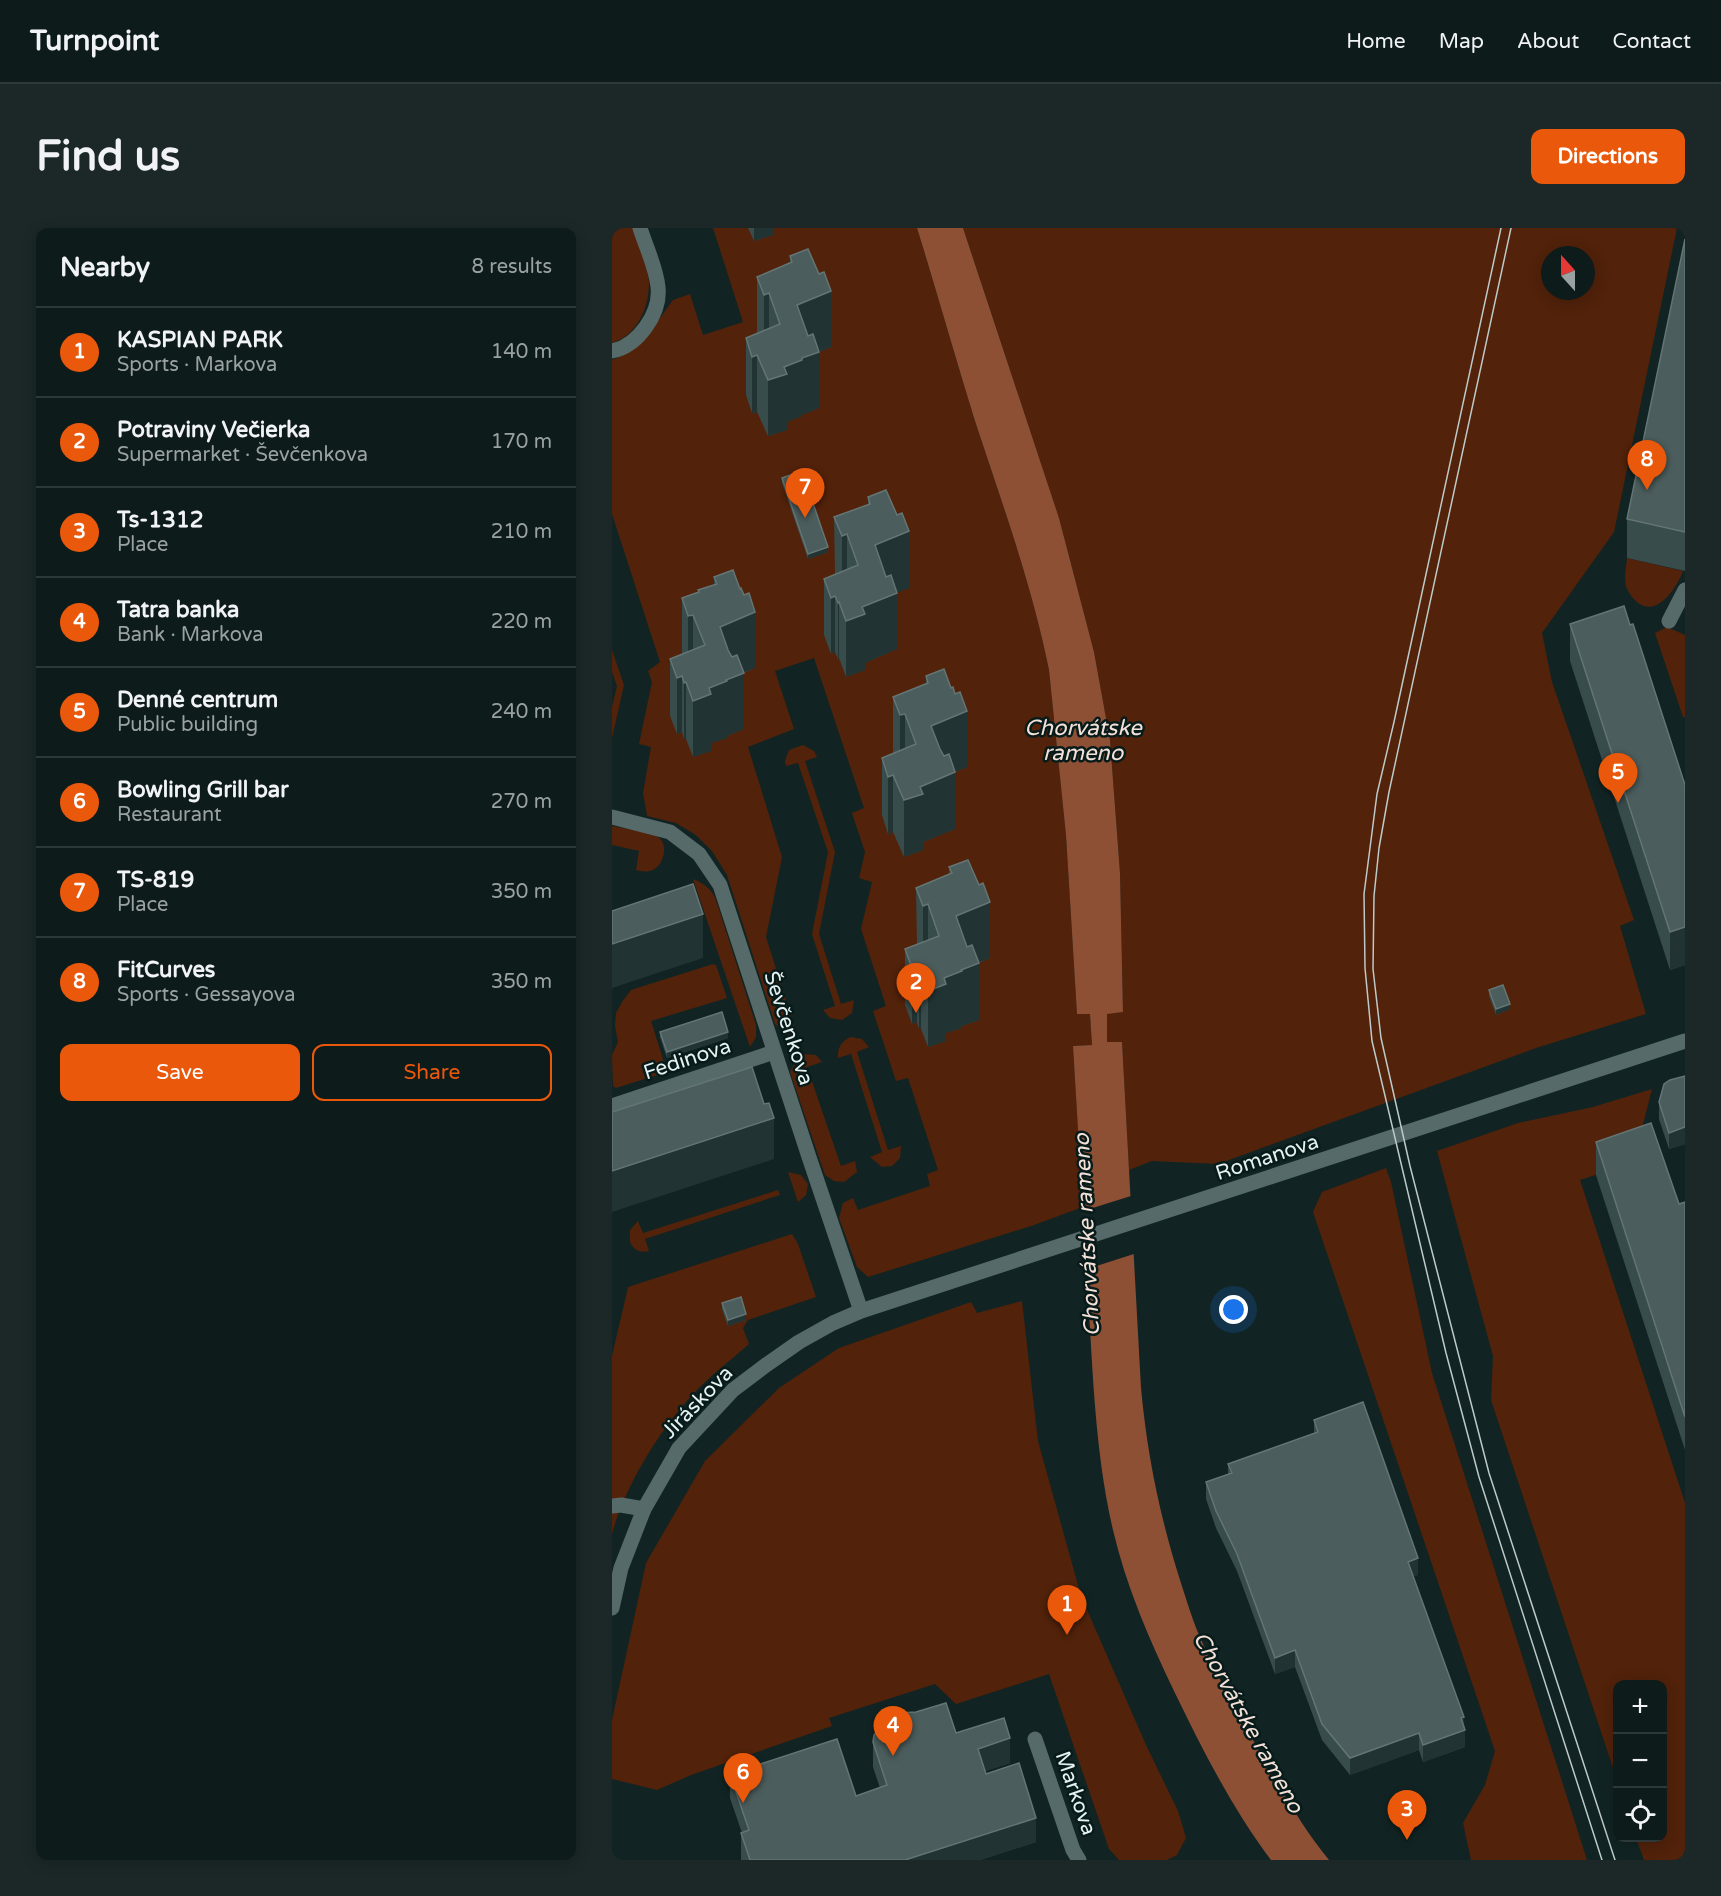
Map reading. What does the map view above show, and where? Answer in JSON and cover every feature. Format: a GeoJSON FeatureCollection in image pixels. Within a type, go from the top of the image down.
{"type":"FeatureCollection","features":[{"type":"Feature","properties":{"kind":"street"},"geometry":{"type":"LineString","coordinates":[[612,351],[628,345],[644,329],[658,297],[657,281],[640,228]]}},
{"type":"Feature","properties":{"kind":"street"},"geometry":{"type":"LineString","coordinates":[[1669,621],[1685,590]]}},
{"type":"Feature","properties":{"kind":"street","name":"Ševčenkova"},"geometry":{"type":"LineString","coordinates":[[612,817],[670,832],[699,854],[720,885],[861,1311]]}},
{"type":"Feature","properties":{"kind":"street","name":"Romanova"},"geometry":{"type":"LineString","coordinates":[[861,1311],[1685,1041]]}},
{"type":"Feature","properties":{"kind":"street","name":"Fedinova"},"geometry":{"type":"LineString","coordinates":[[612,1106],[774,1052]]}},
{"type":"Feature","properties":{"kind":"street","name":"Jiráskova"},"geometry":{"type":"LineString","coordinates":[[612,1608],[621,1568],[644,1509],[679,1448],[734,1390],[799,1342],[861,1311]]}},
{"type":"Feature","properties":{"kind":"street"},"geometry":{"type":"LineString","coordinates":[[612,1506],[621,1505],[644,1509]]}},
{"type":"Feature","properties":{"kind":"street","name":"Markova"},"geometry":{"type":"LineString","coordinates":[[1035,1739],[1073,1850],[1079,1860]]}},
{"type":"Feature","properties":{"kind":"shaded area"},"geometry":{"type":"Polygon","coordinates":[[[612,228],[633,228],[649,283],[647,301],[640,319],[629,334],[612,343],[612,228]]]}},
{"type":"Feature","properties":{"kind":"shaded area"},"geometry":{"type":"Polygon","coordinates":[[[713,228],[917,228],[975,421],[1025,575],[1049,670],[1066,835],[1077,1013],[1090,1014],[1092,1045],[1073,1046],[1083,1207],[1034,1225],[868,1277],[857,1267],[839,1218],[843,1203],[853,1198],[858,1210],[930,1186],[927,1174],[938,1170],[908,1078],[896,1081],[873,1011],[886,1006],[861,929],[872,882],[859,878],[865,852],[852,813],[864,808],[814,658],[775,671],[794,729],[748,747],[782,857],[766,937],[797,1035],[787,1035],[775,1024],[727,875],[712,851],[696,835],[676,823],[647,816],[643,793],[651,747],[639,744],[652,682],[648,671],[660,662],[612,514],[612,360],[643,341],[673,300],[690,294],[703,335],[743,322],[713,228]]]}},
{"type":"Feature","properties":{"kind":"shaded area"},"geometry":{"type":"Polygon","coordinates":[[[963,228],[1677,228],[1614,532],[1542,633],[1552,682],[1634,920],[1620,926],[1646,1014],[1536,1048],[1218,1164],[1152,1161],[1129,1170],[1122,1043],[1107,1042],[1107,1013],[1123,1012],[1120,873],[1110,740],[1094,652],[1059,518],[963,228]]]}},
{"type":"Feature","properties":{"kind":"shaded area"},"geometry":{"type":"Polygon","coordinates":[[[1627,558],[1683,571],[1665,599],[1652,607],[1644,606],[1633,599],[1626,586],[1627,558]]]}},
{"type":"Feature","properties":{"kind":"shaded area"},"geometry":{"type":"Polygon","coordinates":[[[1667,627],[1685,635],[1685,717],[1683,717],[1655,633],[1667,627]]]}},
{"type":"Feature","properties":{"kind":"shaded area"},"geometry":{"type":"Polygon","coordinates":[[[612,650],[624,685],[612,738],[612,707],[617,686],[612,672],[612,650]]]}},
{"type":"Feature","properties":{"kind":"shaded area"},"geometry":{"type":"Polygon","coordinates":[[[803,745],[814,751],[817,757],[805,761],[835,852],[819,934],[841,1004],[854,1000],[852,1013],[842,1020],[830,1018],[823,1010],[835,1006],[812,934],[828,852],[798,763],[786,766],[785,761],[789,750],[803,745]]]}},
{"type":"Feature","properties":{"kind":"shaded area"},"geometry":{"type":"Polygon","coordinates":[[[612,826],[642,831],[658,837],[664,845],[664,850],[658,866],[650,871],[636,870],[639,851],[612,845],[612,826]]]}},
{"type":"Feature","properties":{"kind":"shaded area"},"geometry":{"type":"Polygon","coordinates":[[[693,879],[707,887],[716,900],[756,1025],[756,1037],[750,1047],[693,879]]]}},
{"type":"Feature","properties":{"kind":"shaded area"},"geometry":{"type":"Polygon","coordinates":[[[713,964],[716,965],[727,998],[651,1021],[667,1072],[616,1088],[613,1086],[612,1055],[618,1042],[615,1026],[616,1013],[631,990],[713,964]]]}},
{"type":"Feature","properties":{"kind":"shaded area"},"geometry":{"type":"Polygon","coordinates":[[[850,1037],[862,1039],[869,1047],[857,1052],[888,1150],[901,1146],[900,1158],[892,1166],[882,1167],[870,1157],[882,1152],[851,1054],[838,1058],[840,1046],[850,1037]]]}},
{"type":"Feature","properties":{"kind":"shaded area"},"geometry":{"type":"Polygon","coordinates":[[[803,1054],[816,1055],[822,1062],[807,1067],[841,1166],[855,1161],[857,1172],[844,1182],[834,1181],[825,1175],[790,1072],[795,1062],[803,1054]]]}},
{"type":"Feature","properties":{"kind":"shaded area"},"geometry":{"type":"Polygon","coordinates":[[[1652,1089],[1638,1144],[1629,1164],[1580,1180],[1685,1503],[1685,1860],[1644,1860],[1637,1842],[1667,1842],[1667,1680],[1613,1680],[1613,1768],[1491,1400],[1493,1356],[1437,1151],[1518,1123],[1593,1107],[1652,1089]]]}},
{"type":"Feature","properties":{"kind":"shaded area"},"geometry":{"type":"Polygon","coordinates":[[[1386,1168],[1391,1182],[1432,1373],[1587,1860],[1471,1860],[1463,1823],[1485,1785],[1495,1751],[1313,1212],[1322,1192],[1386,1168]]]}},
{"type":"Feature","properties":{"kind":"shaded area"},"geometry":{"type":"Polygon","coordinates":[[[788,1172],[801,1175],[808,1184],[806,1195],[798,1202],[788,1172]]]}},
{"type":"Feature","properties":{"kind":"shaded area"},"geometry":{"type":"Polygon","coordinates":[[[778,1190],[780,1195],[645,1239],[649,1251],[637,1250],[630,1242],[630,1230],[638,1221],[643,1233],[778,1190]]]}},
{"type":"Feature","properties":{"kind":"shaded area"},"geometry":{"type":"Polygon","coordinates":[[[792,1234],[798,1244],[816,1297],[748,1320],[743,1328],[749,1344],[701,1386],[669,1423],[645,1459],[625,1497],[612,1534],[612,1356],[628,1287],[792,1234]]]}},
{"type":"Feature","properties":{"kind":"shaded area"},"geometry":{"type":"Polygon","coordinates":[[[1022,1301],[1038,1441],[1081,1596],[1146,1745],[1178,1811],[1186,1838],[1177,1855],[1167,1860],[1119,1860],[1109,1849],[1049,1674],[956,1704],[935,1684],[829,1718],[832,1726],[691,1775],[657,1790],[612,1779],[612,1720],[646,1563],[705,1461],[779,1388],[839,1348],[971,1302],[977,1313],[1022,1301]]]}},
{"type":"Feature","properties":{"kind":"water","name":"Chorvátske rameno"},"geometry":{"type":"Polygon","coordinates":[[[917,228],[963,228],[1059,518],[1094,652],[1110,740],[1120,873],[1123,1012],[1107,1014],[1107,1042],[1122,1042],[1141,1388],[1155,1485],[1166,1533],[1193,1620],[1216,1671],[1283,1792],[1309,1834],[1329,1860],[1271,1860],[1243,1820],[1207,1756],[1156,1652],[1131,1592],[1118,1551],[1102,1471],[1096,1413],[1073,1046],[1092,1045],[1090,1014],[1077,1014],[1066,835],[1049,670],[1025,575],[975,421],[917,228]]]}},
{"type":"Feature","properties":{"kind":"pier"},"geometry":{"type":"Polygon","coordinates":[[[1134,1195],[1137,1253],[1084,1270],[1080,1212],[1134,1195]]]}},
{"type":"Feature","properties":{"kind":"building"},"geometry":{"type":"Polygon","coordinates":[[[1685,239],[1685,532],[1627,519],[1685,239]]]}},
{"type":"Feature","properties":{"kind":"building"},"geometry":{"type":"Polygon","coordinates":[[[808,249],[819,274],[824,272],[831,291],[797,305],[808,336],[813,334],[819,352],[784,367],[787,374],[768,380],[757,355],[752,357],[746,338],[780,324],[769,293],[764,295],[757,277],[792,262],[790,256],[808,249]]]}},
{"type":"Feature","properties":{"kind":"building"},"geometry":{"type":"Polygon","coordinates":[[[802,471],[828,547],[808,554],[782,478],[802,471]]]}},
{"type":"Feature","properties":{"kind":"building"},"geometry":{"type":"Polygon","coordinates":[[[886,490],[897,515],[902,513],[909,531],[875,545],[886,577],[891,575],[897,593],[862,607],[865,614],[846,621],[839,602],[835,596],[831,598],[824,579],[858,565],[847,534],[842,536],[834,517],[870,504],[868,497],[886,490]]]}},
{"type":"Feature","properties":{"kind":"building"},"geometry":{"type":"Polygon","coordinates":[[[733,570],[744,595],[749,593],[755,612],[720,627],[728,650],[732,657],[737,655],[744,673],[709,688],[711,694],[693,701],[682,676],[677,678],[670,659],[705,645],[693,615],[688,616],[682,598],[717,584],[714,577],[733,570]]]}},
{"type":"Feature","properties":{"kind":"building"},"geometry":{"type":"Polygon","coordinates":[[[1624,606],[1630,625],[1633,624],[1685,785],[1685,927],[1670,932],[1570,624],[1624,606]]]}},
{"type":"Feature","properties":{"kind":"building"},"geometry":{"type":"Polygon","coordinates":[[[944,669],[955,694],[960,692],[967,711],[931,726],[944,756],[949,754],[955,772],[920,787],[923,794],[904,800],[893,775],[888,777],[882,758],[916,744],[905,714],[900,715],[893,697],[928,683],[926,676],[944,669]]]}},
{"type":"Feature","properties":{"kind":"building"},"geometry":{"type":"Polygon","coordinates":[[[968,860],[979,885],[983,883],[990,902],[956,916],[967,947],[972,945],[979,963],[944,978],[946,984],[928,991],[917,966],[912,968],[905,949],[939,936],[928,904],[923,906],[916,888],[952,873],[949,867],[968,860]]]}},
{"type":"Feature","properties":{"kind":"building"},"geometry":{"type":"Polygon","coordinates":[[[693,884],[703,914],[612,944],[612,911],[693,884]]]}},
{"type":"Feature","properties":{"kind":"building"},"geometry":{"type":"Polygon","coordinates":[[[1503,985],[1510,1004],[1496,1009],[1489,990],[1503,985]]]}},
{"type":"Feature","properties":{"kind":"building"},"geometry":{"type":"Polygon","coordinates":[[[722,1012],[728,1032],[667,1052],[660,1032],[722,1012]]]}},
{"type":"Feature","properties":{"kind":"building"},"geometry":{"type":"Polygon","coordinates":[[[752,1067],[764,1104],[769,1103],[774,1118],[612,1171],[612,1112],[752,1067]]]}},
{"type":"Feature","properties":{"kind":"building"},"geometry":{"type":"Polygon","coordinates":[[[1685,1076],[1685,1127],[1669,1133],[1659,1102],[1664,1084],[1685,1076]]]}},
{"type":"Feature","properties":{"kind":"building"},"geometry":{"type":"Polygon","coordinates":[[[1651,1123],[1679,1204],[1685,1202],[1685,1417],[1596,1142],[1651,1123]]]}},
{"type":"Feature","properties":{"kind":"building"},"geometry":{"type":"Polygon","coordinates":[[[741,1297],[746,1314],[728,1320],[722,1303],[741,1297]]]}},
{"type":"Feature","properties":{"kind":"building"},"geometry":{"type":"Polygon","coordinates":[[[1363,1402],[1418,1558],[1408,1562],[1464,1717],[1461,1718],[1465,1730],[1423,1745],[1419,1733],[1350,1758],[1322,1724],[1295,1650],[1275,1658],[1237,1554],[1216,1511],[1206,1482],[1232,1473],[1228,1464],[1318,1432],[1314,1420],[1363,1402]]]}},
{"type":"Feature","properties":{"kind":"building"},"geometry":{"type":"Polygon","coordinates":[[[946,1703],[956,1733],[1004,1718],[1010,1738],[978,1749],[986,1774],[1019,1763],[1036,1818],[905,1860],[750,1860],[741,1833],[749,1830],[730,1774],[837,1739],[856,1796],[887,1785],[873,1742],[874,1735],[884,1723],[898,1713],[916,1712],[946,1703]]]}},
{"type":"Feature","properties":{"kind":"tram line"},"geometry":{"type":"LineString","coordinates":[[1501,228],[1377,794],[1364,894],[1365,968],[1372,1041],[1446,1353],[1479,1477],[1602,1860]]}},
{"type":"Feature","properties":{"kind":"tram line"},"geometry":{"type":"LineString","coordinates":[[1511,228],[1389,792],[1379,848],[1374,896],[1373,969],[1381,1038],[1410,1166],[1489,1473],[1615,1860]]}},
{"type":"Feature","properties":{"kind":"place","name":"FitCurves"},"geometry":{"type":"Point","coordinates":[1647,490]}},
{"type":"Feature","properties":{"kind":"place","name":"TS-819"},"geometry":{"type":"Point","coordinates":[805,518]}},
{"type":"Feature","properties":{"kind":"place","name":"Denné centrum"},"geometry":{"type":"Point","coordinates":[1618,803]}},
{"type":"Feature","properties":{"kind":"place","name":"Potraviny Večierka"},"geometry":{"type":"Point","coordinates":[916,1013]}},
{"type":"Feature","properties":{"kind":"place","name":"KASPIAN PARK"},"geometry":{"type":"Point","coordinates":[1067,1635]}},
{"type":"Feature","properties":{"kind":"place","name":"Tatra banka"},"geometry":{"type":"Point","coordinates":[893,1756]}},
{"type":"Feature","properties":{"kind":"place","name":"Bowling Grill bar"},"geometry":{"type":"Point","coordinates":[743,1803]}},
{"type":"Feature","properties":{"kind":"place","name":"Ts-1312"},"geometry":{"type":"Point","coordinates":[1407,1840]}}]}
